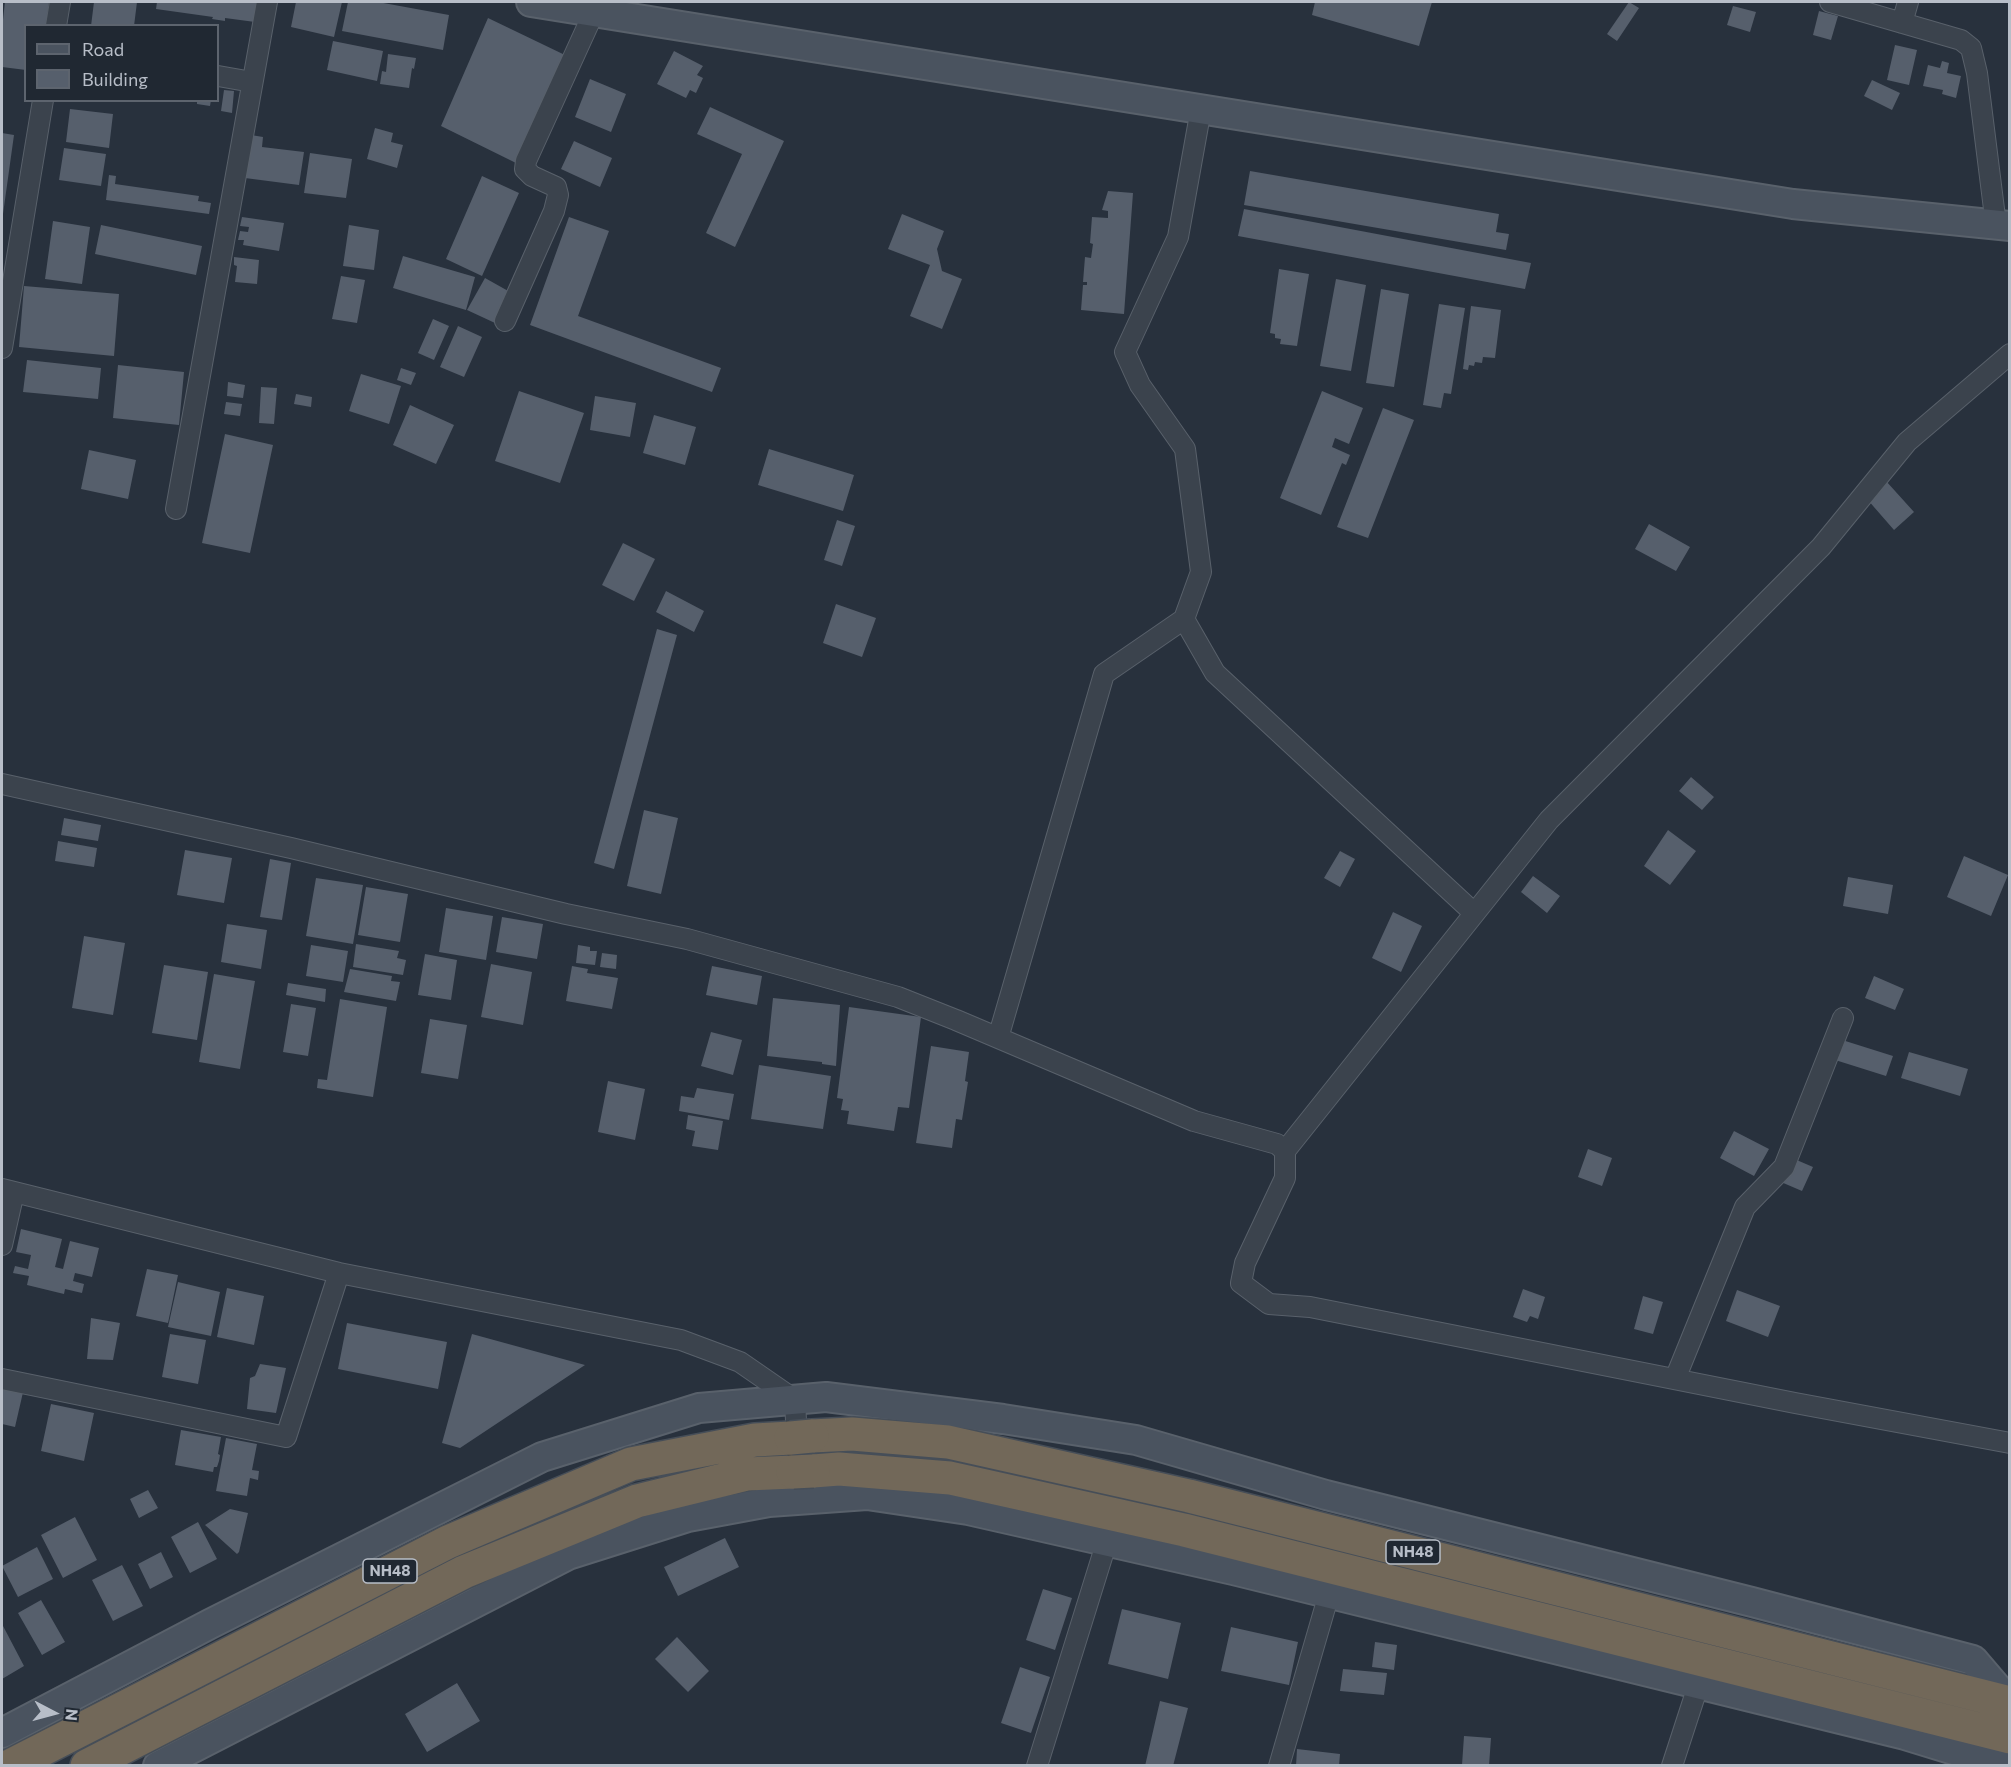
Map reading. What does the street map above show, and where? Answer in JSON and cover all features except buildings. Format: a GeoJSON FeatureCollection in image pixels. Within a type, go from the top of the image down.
{"type":"FeatureCollection","features":[{"type":"Feature","properties":{"kind":"highway","name":"NH48"},"geometry":{"type":"LineString","coordinates":[[10,1766],[448,1542],[631,1464],[755,1440],[852,1434],[960,1444],[1201,1498],[2010,1703]]}},
{"type":"Feature","properties":{"kind":"highway","name":"NH48"},"geometry":{"type":"LineString","coordinates":[[87,1766],[464,1572],[637,1501],[747,1473],[802,1481],[839,1469],[950,1478],[1184,1530],[2010,1737]]}},
{"type":"Feature","properties":{"kind":"street"},"geometry":{"type":"LineString","coordinates":[[56,24],[60,2]]}},
{"type":"Feature","properties":{"kind":"street"},"geometry":{"type":"LineString","coordinates":[[176,509],[267,2]]}},
{"type":"Feature","properties":{"kind":"street"},"geometry":{"type":"LineString","coordinates":[[531,2],[1794,204],[2003,226],[1971,48],[1961,40],[1830,2]]}},
{"type":"Feature","properties":{"kind":"street"},"geometry":{"type":"LineString","coordinates":[[1902,23],[1908,2]]}},
{"type":"Feature","properties":{"kind":"street"},"geometry":{"type":"LineString","coordinates":[[505,321],[554,210],[558,195],[556,187],[532,176],[525,169],[526,161],[594,12]]}},
{"type":"Feature","properties":{"kind":"street"},"geometry":{"type":"LineString","coordinates":[[219,76],[252,82]]}},
{"type":"Feature","properties":{"kind":"street"},"geometry":{"type":"LineString","coordinates":[[2,348],[43,102]]}},
{"type":"Feature","properties":{"kind":"street"},"geometry":{"type":"LineString","coordinates":[[998,1038],[1104,674],[1184,619],[1201,572],[1185,449],[1140,385],[1125,352],[1178,237],[1201,109]]}},
{"type":"Feature","properties":{"kind":"street"},"geometry":{"type":"LineString","coordinates":[[2010,354],[1907,442],[1821,547],[1549,820],[1285,1151],[1285,1178],[1245,1263],[1241,1283],[1269,1304],[1310,1306],[2010,1443]]}},
{"type":"Feature","properties":{"kind":"street"},"geometry":{"type":"LineString","coordinates":[[1184,619],[1215,673],[1474,913]]}},
{"type":"Feature","properties":{"kind":"street"},"geometry":{"type":"LineString","coordinates":[[2,784],[291,848],[566,914],[687,939],[898,997],[1194,1121],[1277,1144],[1285,1151]]}},
{"type":"Feature","properties":{"kind":"street"},"geometry":{"type":"LineString","coordinates":[[1675,1379],[1745,1207],[1784,1167],[1844,1018]]}},
{"type":"Feature","properties":{"kind":"street"},"geometry":{"type":"LineString","coordinates":[[2,1245],[8,1191],[339,1272],[681,1340],[740,1362],[795,1400]]}},
{"type":"Feature","properties":{"kind":"street"},"geometry":{"type":"LineString","coordinates":[[2,1379],[286,1437],[339,1272]]}},
{"type":"Feature","properties":{"kind":"street"},"geometry":{"type":"LineString","coordinates":[[2,1732],[210,1624],[542,1457],[699,1408],[826,1397],[1003,1419],[1136,1440],[1326,1495],[1752,1602],[2010,1670]]}},
{"type":"Feature","properties":{"kind":"street"},"geometry":{"type":"LineString","coordinates":[[795,1400],[802,1481]]}},
{"type":"Feature","properties":{"kind":"street"},"geometry":{"type":"LineString","coordinates":[[158,1766],[568,1556],[688,1517],[769,1502],[802,1481],[867,1495],[968,1510],[1107,1541],[1905,1736],[2006,1766]]}},
{"type":"Feature","properties":{"kind":"street"},"geometry":{"type":"LineString","coordinates":[[1037,1766],[1107,1541]]}},
{"type":"Feature","properties":{"kind":"street"},"geometry":{"type":"LineString","coordinates":[[1278,1766],[1329,1594]]}},
{"type":"Feature","properties":{"kind":"street"},"geometry":{"type":"LineString","coordinates":[[1973,1660],[2010,1703]]}},
{"type":"Feature","properties":{"kind":"street"},"geometry":{"type":"LineString","coordinates":[[1672,1766],[1698,1686]]}}]}
